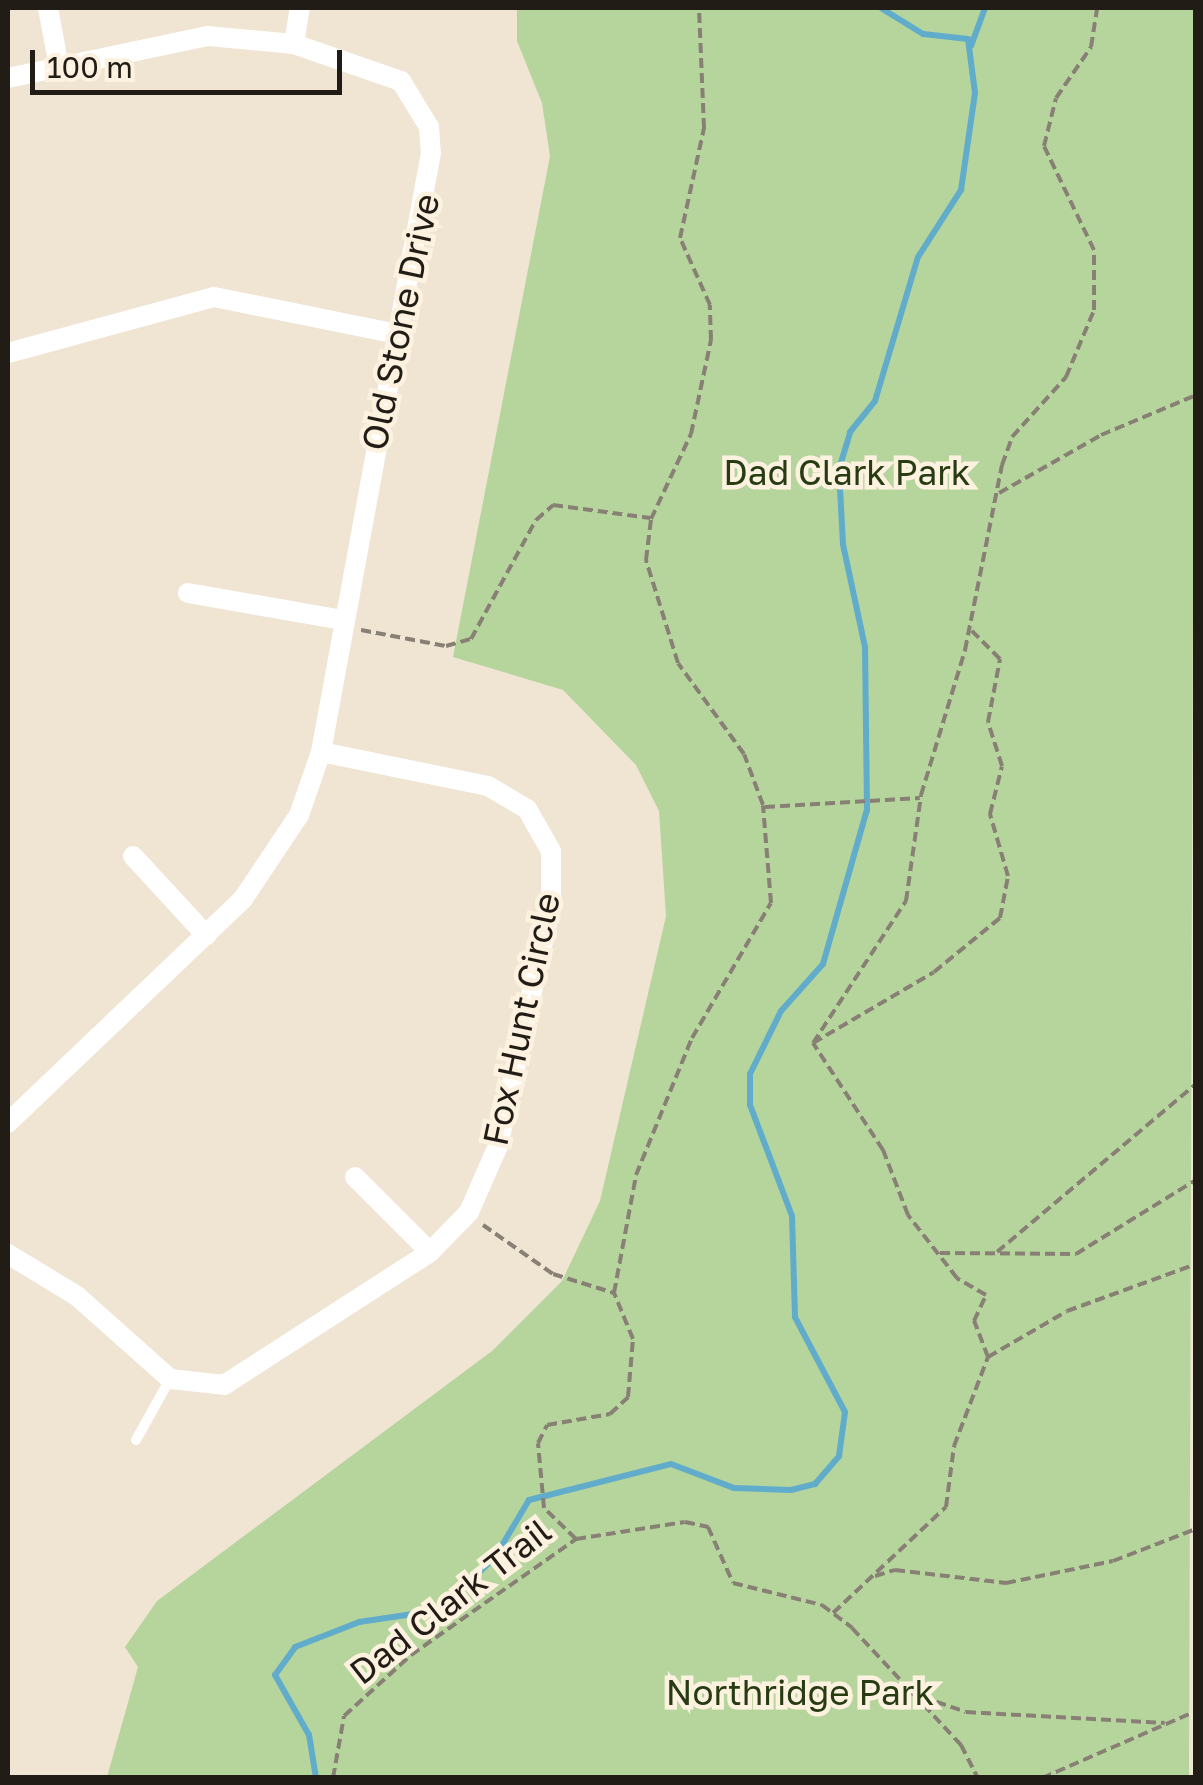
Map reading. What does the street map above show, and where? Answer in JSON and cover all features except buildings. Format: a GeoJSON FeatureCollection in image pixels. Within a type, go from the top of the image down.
{"type":"FeatureCollection","features":[{"type":"Feature","properties":{"kind":"street"},"geometry":{"type":"LineString","coordinates":[[48,8],[60,67]]}},
{"type":"Feature","properties":{"kind":"street"},"geometry":{"type":"LineString","coordinates":[[294,44],[300,8]]}},
{"type":"Feature","properties":{"kind":"street","name":"Old Stone Drive"},"geometry":{"type":"LineString","coordinates":[[8,78],[208,36],[294,44],[381,68],[400,81],[429,128],[428,183],[320,752],[277,855],[206,935],[9,1118]]}},
{"type":"Feature","properties":{"kind":"street"},"geometry":{"type":"LineString","coordinates":[[8,353],[214,297],[397,334]]}},
{"type":"Feature","properties":{"kind":"street"},"geometry":{"type":"LineString","coordinates":[[188,593],[342,624]]}},
{"type":"Feature","properties":{"kind":"street","name":"Fox Hunt Circle"},"geometry":{"type":"LineString","coordinates":[[170,1378],[224,1385],[250,1375],[430,1252],[469,1212],[498,1146],[552,905],[550,851],[527,810],[488,786],[320,752]]}},
{"type":"Feature","properties":{"kind":"street"},"geometry":{"type":"LineString","coordinates":[[134,856],[206,935]]}},
{"type":"Feature","properties":{"kind":"street"},"geometry":{"type":"LineString","coordinates":[[355,1176],[430,1252]]}},
{"type":"Feature","properties":{"kind":"street"},"geometry":{"type":"LineString","coordinates":[[8,1254],[77,1296],[170,1378]]}},
{"type":"Feature","properties":{"kind":"lane"},"geometry":{"type":"LineString","coordinates":[[136,1440],[170,1378]]}},
{"type":"Feature","properties":{"kind":"path"},"geometry":{"type":"LineString","coordinates":[[469,1212],[553,1274],[614,1293],[648,1141],[692,1038],[770,903],[763,808],[744,754],[663,628],[646,560],[651,518],[682,463],[711,340],[710,306],[680,238],[704,128],[699,8]]}},
{"type":"Feature","properties":{"kind":"path"},"geometry":{"type":"LineString","coordinates":[[813,1043],[895,928],[920,798],[970,628],[1012,437],[1058,388],[1094,310],[1094,250],[1044,146],[1056,98],[1090,47],[1097,8]]}},
{"type":"Feature","properties":{"kind":"path"},"geometry":{"type":"LineString","coordinates":[[997,494],[1101,435],[1196,396]]}},
{"type":"Feature","properties":{"kind":"path"},"geometry":{"type":"LineString","coordinates":[[342,624],[446,646],[470,639],[536,520],[553,505],[651,518]]}},
{"type":"Feature","properties":{"kind":"path"},"geometry":{"type":"LineString","coordinates":[[813,1043],[934,972],[1000,918],[1008,876],[990,814],[1002,766],[988,722],[1000,659],[970,628]]}},
{"type":"Feature","properties":{"kind":"path"},"geometry":{"type":"LineString","coordinates":[[763,808],[855,799],[920,798]]}},
{"type":"Feature","properties":{"kind":"path"},"geometry":{"type":"LineString","coordinates":[[813,1043],[937,1252],[986,1295],[974,1322],[988,1357]]}},
{"type":"Feature","properties":{"kind":"path"},"geometry":{"type":"LineString","coordinates":[[997,1252],[1196,1084]]}},
{"type":"Feature","properties":{"kind":"path"},"geometry":{"type":"LineString","coordinates":[[937,1252],[1076,1254],[1196,1180]]}},
{"type":"Feature","properties":{"kind":"path"},"geometry":{"type":"LineString","coordinates":[[832,1613],[946,1507],[954,1446],[988,1357],[1066,1311],[1196,1264]]}},
{"type":"Feature","properties":{"kind":"path","name":"Dad Clark Trail"},"geometry":{"type":"LineString","coordinates":[[333,1778],[344,1716],[411,1654],[576,1539],[544,1508],[539,1482],[546,1425],[610,1414],[628,1397],[633,1340],[614,1293]]}},
{"type":"Feature","properties":{"kind":"path"},"geometry":{"type":"LineString","coordinates":[[576,1539],[696,1523],[714,1535],[743,1590],[783,1592],[832,1613],[903,1690],[961,1744],[978,1778]]}},
{"type":"Feature","properties":{"kind":"path"},"geometry":{"type":"LineString","coordinates":[[874,1577],[896,1570],[1006,1583],[1113,1562],[1196,1529]]}},
{"type":"Feature","properties":{"kind":"path"},"geometry":{"type":"LineString","coordinates":[[903,1690],[966,1712],[1165,1723]]}},
{"type":"Feature","properties":{"kind":"path"},"geometry":{"type":"LineString","coordinates":[[1042,1778],[1196,1711]]}},
{"type":"Feature","properties":{"kind":"green space","name":"Dad Clark Park"},"geometry":{"type":"Polygon","coordinates":[[[517,8],[1195,8],[1189,1777],[107,1777],[138,1667],[125,1647],[157,1601],[492,1351],[562,1281],[600,1201],[666,916],[659,811],[636,765],[563,690],[453,657],[550,156],[542,103],[517,41],[517,8]]]}},
{"type":"Feature","properties":{"kind":"waterway"},"geometry":{"type":"LineString","coordinates":[[316,1778],[309,1735],[275,1675],[295,1647],[359,1622],[440,1610],[495,1557],[529,1500],[671,1464],[734,1488],[791,1490],[815,1484],[839,1456],[845,1412],[795,1317],[792,1216],[750,1105],[750,1074],[781,1011],[823,964],[867,810],[865,647],[843,544],[839,469],[850,432],[875,401],[918,257],[961,190],[975,93],[968,39],[923,34],[881,8]]}},
{"type":"Feature","properties":{"kind":"waterway"},"geometry":{"type":"LineString","coordinates":[[971,46],[985,8]]}},
{"type":"Feature","properties":{"kind":"park label","name":"Northridge Park"},"geometry":{"type":"Point","coordinates":[800,1692]}}]}
